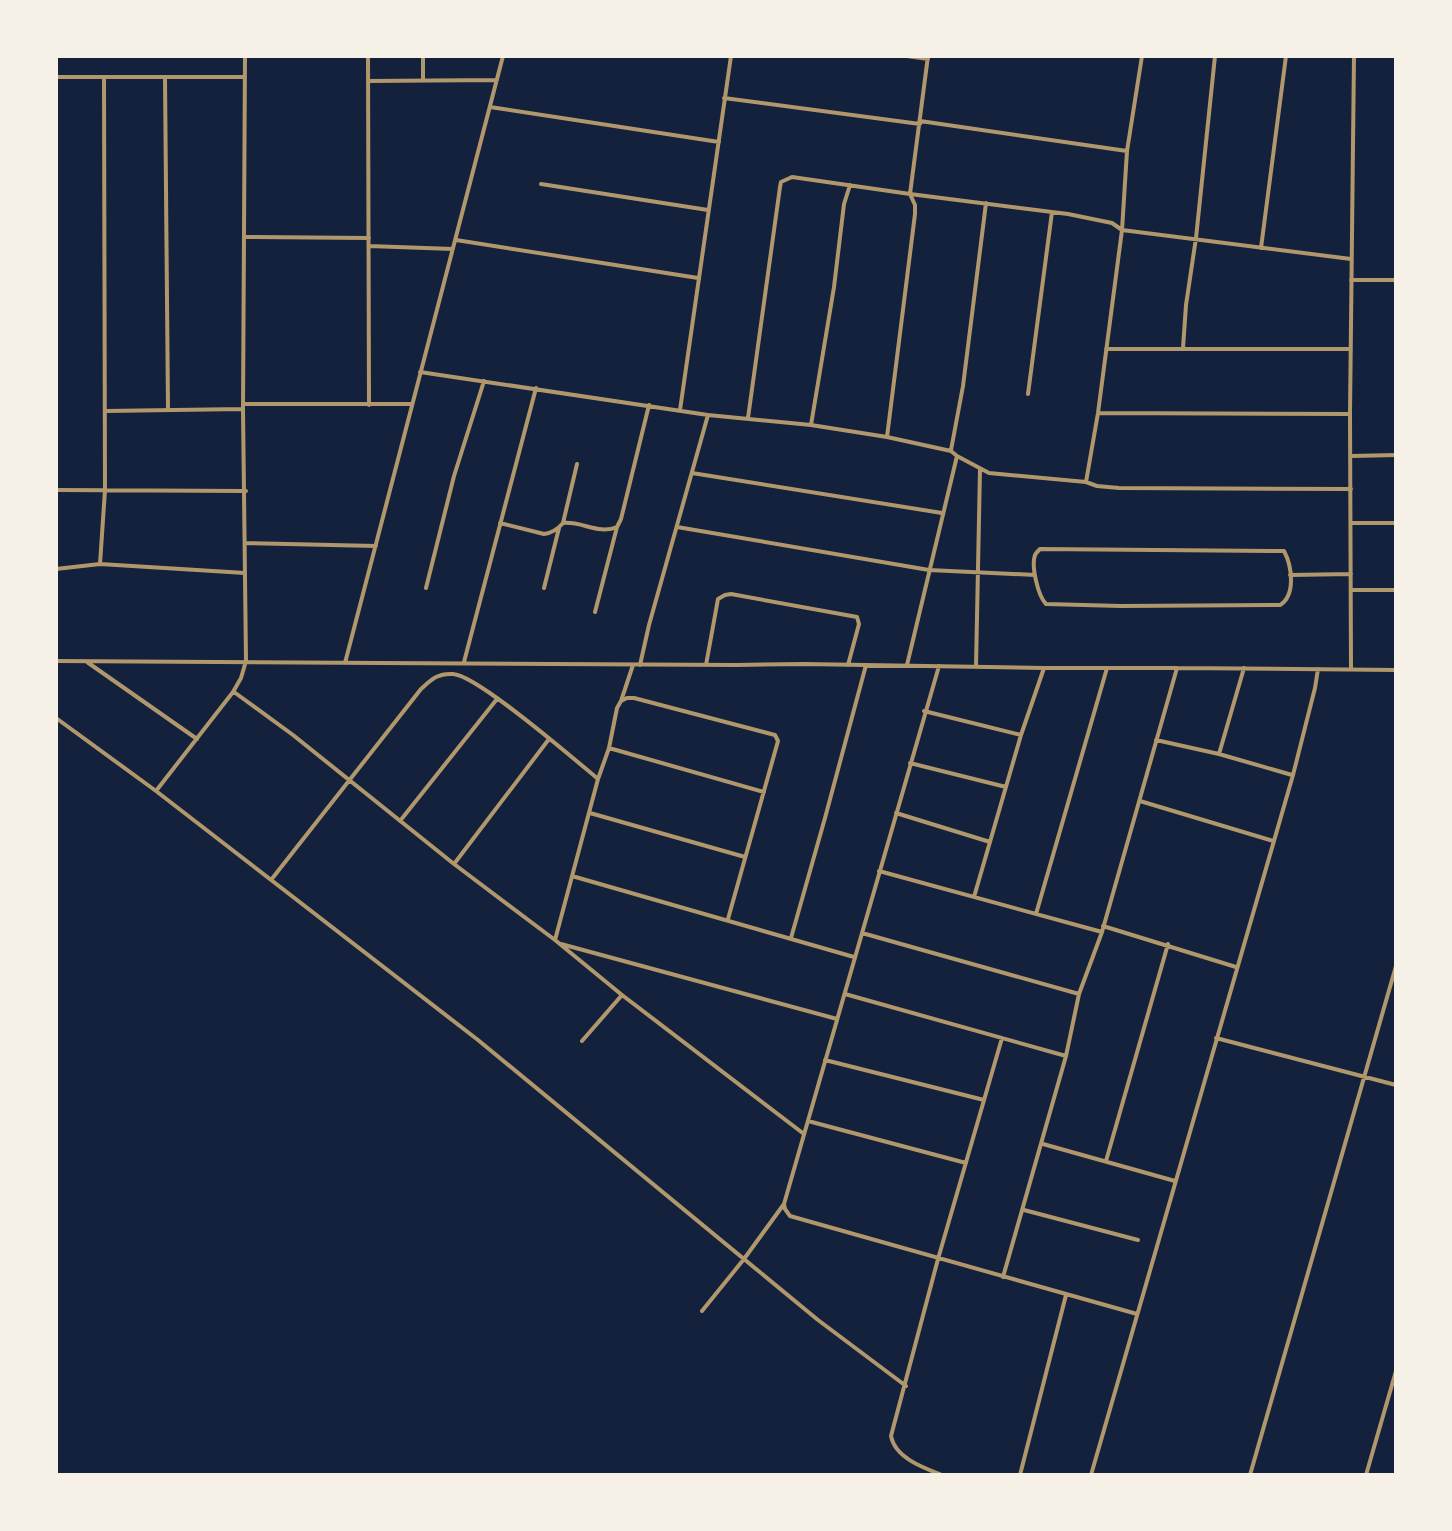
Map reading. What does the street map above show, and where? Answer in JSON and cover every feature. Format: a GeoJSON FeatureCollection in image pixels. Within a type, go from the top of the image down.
{"type":"FeatureCollection","features":[{"type":"Feature","properties":{"kind":"street"},"geometry":{"type":"LineString","coordinates":[[156,791],[233,692],[246,661],[245,56]]}},
{"type":"Feature","properties":{"kind":"street"},"geometry":{"type":"LineString","coordinates":[[368,56],[369,405]]}},
{"type":"Feature","properties":{"kind":"street"},"geometry":{"type":"LineString","coordinates":[[423,56],[423,80]]}},
{"type":"Feature","properties":{"kind":"street"},"geometry":{"type":"LineString","coordinates":[[345,663],[503,56]]}},
{"type":"Feature","properties":{"kind":"street"},"geometry":{"type":"LineString","coordinates":[[680,410],[731,56]]}},
{"type":"Feature","properties":{"kind":"street"},"geometry":{"type":"LineString","coordinates":[[887,437],[915,214],[910,194],[928,57],[907,56]]}},
{"type":"Feature","properties":{"kind":"street"},"geometry":{"type":"LineString","coordinates":[[1086,482],[1098,413],[1122,230],[1127,151],[1142,56]]}},
{"type":"Feature","properties":{"kind":"street"},"geometry":{"type":"LineString","coordinates":[[1183,348],[1215,56]]}},
{"type":"Feature","properties":{"kind":"street"},"geometry":{"type":"LineString","coordinates":[[1261,248],[1286,56]]}},
{"type":"Feature","properties":{"kind":"street"},"geometry":{"type":"LineString","coordinates":[[1351,669],[1354,56]]}},
{"type":"Feature","properties":{"kind":"street"},"geometry":{"type":"LineString","coordinates":[[56,77],[245,77]]}},
{"type":"Feature","properties":{"kind":"street"},"geometry":{"type":"LineString","coordinates":[[100,564],[105,490],[104,77]]}},
{"type":"Feature","properties":{"kind":"street"},"geometry":{"type":"LineString","coordinates":[[165,78],[168,410]]}},
{"type":"Feature","properties":{"kind":"street"},"geometry":{"type":"LineString","coordinates":[[368,81],[497,80]]}},
{"type":"Feature","properties":{"kind":"street"},"geometry":{"type":"LineString","coordinates":[[724,98],[1127,151]]}},
{"type":"Feature","properties":{"kind":"street"},"geometry":{"type":"LineString","coordinates":[[490,107],[719,142]]}},
{"type":"Feature","properties":{"kind":"street"},"geometry":{"type":"LineString","coordinates":[[748,418],[781,182],[788,178],[1052,212],[1112,223],[1122,230],[1351,259]]}},
{"type":"Feature","properties":{"kind":"street"},"geometry":{"type":"LineString","coordinates":[[541,184],[708,210]]}},
{"type":"Feature","properties":{"kind":"street"},"geometry":{"type":"LineString","coordinates":[[811,425],[844,204],[850,185]]}},
{"type":"Feature","properties":{"kind":"street"},"geometry":{"type":"LineString","coordinates":[[951,451],[963,386],[986,203]]}},
{"type":"Feature","properties":{"kind":"street"},"geometry":{"type":"LineString","coordinates":[[1028,394],[1052,212]]}},
{"type":"Feature","properties":{"kind":"street"},"geometry":{"type":"LineString","coordinates":[[245,237],[369,238]]}},
{"type":"Feature","properties":{"kind":"street"},"geometry":{"type":"LineString","coordinates":[[456,240],[699,278]]}},
{"type":"Feature","properties":{"kind":"street"},"geometry":{"type":"LineString","coordinates":[[369,246],[453,249]]}},
{"type":"Feature","properties":{"kind":"street"},"geometry":{"type":"LineString","coordinates":[[1351,280],[1396,280]]}},
{"type":"Feature","properties":{"kind":"street"},"geometry":{"type":"LineString","coordinates":[[1106,349],[1351,349]]}},
{"type":"Feature","properties":{"kind":"street"},"geometry":{"type":"LineString","coordinates":[[420,372],[708,415],[811,425],[887,437],[951,451],[989,473],[1119,488],[1351,489]]}},
{"type":"Feature","properties":{"kind":"street"},"geometry":{"type":"LineString","coordinates":[[426,588],[454,476],[484,381]]}},
{"type":"Feature","properties":{"kind":"street"},"geometry":{"type":"LineString","coordinates":[[456,674],[536,388]]}},
{"type":"Feature","properties":{"kind":"street"},"geometry":{"type":"LineString","coordinates":[[105,411],[411,404]]}},
{"type":"Feature","properties":{"kind":"street"},"geometry":{"type":"LineString","coordinates":[[595,612],[649,405]]}},
{"type":"Feature","properties":{"kind":"street"},"geometry":{"type":"LineString","coordinates":[[1098,413],[1350,414]]}},
{"type":"Feature","properties":{"kind":"street"},"geometry":{"type":"LineString","coordinates":[[640,665],[708,415]]}},
{"type":"Feature","properties":{"kind":"street"},"geometry":{"type":"LineString","coordinates":[[1351,456],[1396,455]]}},
{"type":"Feature","properties":{"kind":"street"},"geometry":{"type":"LineString","coordinates":[[907,665],[957,456]]}},
{"type":"Feature","properties":{"kind":"street"},"geometry":{"type":"LineString","coordinates":[[544,588],[577,464]]}},
{"type":"Feature","properties":{"kind":"street"},"geometry":{"type":"LineString","coordinates":[[976,667],[980,468]]}},
{"type":"Feature","properties":{"kind":"street"},"geometry":{"type":"LineString","coordinates":[[692,473],[942,513]]}},
{"type":"Feature","properties":{"kind":"street"},"geometry":{"type":"LineString","coordinates":[[56,490],[246,491]]}},
{"type":"Feature","properties":{"kind":"street"},"geometry":{"type":"LineString","coordinates":[[500,523],[544,534],[571,522],[603,530],[617,527]]}},
{"type":"Feature","properties":{"kind":"street"},"geometry":{"type":"LineString","coordinates":[[1351,523],[1396,523]]}},
{"type":"Feature","properties":{"kind":"street"},"geometry":{"type":"LineString","coordinates":[[677,527],[929,570],[1035,575]]}},
{"type":"Feature","properties":{"kind":"street"},"geometry":{"type":"LineString","coordinates":[[245,543],[376,546]]}},
{"type":"Feature","properties":{"kind":"street"},"geometry":{"type":"LineString","coordinates":[[1040,549],[1284,551],[1289,561],[1290,575],[1287,601],[1280,605],[1121,606],[1046,604],[1041,600],[1035,575],[1035,555],[1040,549]]}},
{"type":"Feature","properties":{"kind":"street"},"geometry":{"type":"LineString","coordinates":[[56,569],[100,564],[245,573]]}},
{"type":"Feature","properties":{"kind":"street"},"geometry":{"type":"LineString","coordinates":[[1290,575],[1351,574]]}},
{"type":"Feature","properties":{"kind":"street"},"geometry":{"type":"LineString","coordinates":[[1352,590],[1396,590]]}},
{"type":"Feature","properties":{"kind":"street"},"geometry":{"type":"LineString","coordinates":[[706,665],[718,599],[731,594],[857,617],[859,624],[848,665]]}},
{"type":"Feature","properties":{"kind":"street"},"geometry":{"type":"LineString","coordinates":[[56,661],[1396,670]]}},
{"type":"Feature","properties":{"kind":"street"},"geometry":{"type":"LineString","coordinates":[[85,661],[197,739]]}},
{"type":"Feature","properties":{"kind":"street"},"geometry":{"type":"LineString","coordinates":[[558,942],[572,876],[609,748],[617,708],[633,665]]}},
{"type":"Feature","properties":{"kind":"street"},"geometry":{"type":"LineString","coordinates":[[791,938],[866,665]]}},
{"type":"Feature","properties":{"kind":"street"},"geometry":{"type":"LineString","coordinates":[[702,1311],[784,1204],[939,666]]}},
{"type":"Feature","properties":{"kind":"street"},"geometry":{"type":"LineString","coordinates":[[974,897],[1021,735],[1044,668]]}},
{"type":"Feature","properties":{"kind":"street"},"geometry":{"type":"LineString","coordinates":[[1036,914],[1107,668]]}},
{"type":"Feature","properties":{"kind":"street"},"geometry":{"type":"LineString","coordinates":[[1003,1277],[1066,1056],[1079,994],[1103,929],[1177,668]]}},
{"type":"Feature","properties":{"kind":"street"},"geometry":{"type":"LineString","coordinates":[[1219,754],[1244,668]]}},
{"type":"Feature","properties":{"kind":"street"},"geometry":{"type":"LineString","coordinates":[[1091,1475],[1293,775],[1318,669]]}},
{"type":"Feature","properties":{"kind":"street"},"geometry":{"type":"LineString","coordinates":[[271,880],[434,676],[456,674],[466,677],[598,779]]}},
{"type":"Feature","properties":{"kind":"street"},"geometry":{"type":"LineString","coordinates":[[233,692],[293,735],[454,864],[804,1134]]}},
{"type":"Feature","properties":{"kind":"street"},"geometry":{"type":"LineString","coordinates":[[621,701],[634,698],[775,735],[778,741],[728,919]]}},
{"type":"Feature","properties":{"kind":"street"},"geometry":{"type":"LineString","coordinates":[[400,821],[497,699]]}},
{"type":"Feature","properties":{"kind":"street"},"geometry":{"type":"LineString","coordinates":[[924,711],[1021,735]]}},
{"type":"Feature","properties":{"kind":"street"},"geometry":{"type":"LineString","coordinates":[[56,718],[156,791],[478,1040],[818,1320],[906,1386]]}},
{"type":"Feature","properties":{"kind":"street"},"geometry":{"type":"LineString","coordinates":[[454,864],[549,739]]}},
{"type":"Feature","properties":{"kind":"street"},"geometry":{"type":"LineString","coordinates":[[1156,740],[1293,775]]}},
{"type":"Feature","properties":{"kind":"street"},"geometry":{"type":"LineString","coordinates":[[609,748],[764,792]]}},
{"type":"Feature","properties":{"kind":"street"},"geometry":{"type":"LineString","coordinates":[[910,763],[1006,787]]}},
{"type":"Feature","properties":{"kind":"street"},"geometry":{"type":"LineString","coordinates":[[1140,801],[1273,841]]}},
{"type":"Feature","properties":{"kind":"street"},"geometry":{"type":"LineString","coordinates":[[590,813],[745,857]]}},
{"type":"Feature","properties":{"kind":"street"},"geometry":{"type":"LineString","coordinates":[[896,813],[990,842]]}},
{"type":"Feature","properties":{"kind":"street"},"geometry":{"type":"LineString","coordinates":[[879,871],[1036,914],[1168,944],[1236,967]]}},
{"type":"Feature","properties":{"kind":"street"},"geometry":{"type":"LineString","coordinates":[[572,876],[855,957]]}},
{"type":"Feature","properties":{"kind":"street"},"geometry":{"type":"LineString","coordinates":[[861,933],[1079,994]]}},
{"type":"Feature","properties":{"kind":"street"},"geometry":{"type":"LineString","coordinates":[[558,942],[837,1019]]}},
{"type":"Feature","properties":{"kind":"street"},"geometry":{"type":"LineString","coordinates":[[1106,1161],[1168,944]]}},
{"type":"Feature","properties":{"kind":"street"},"geometry":{"type":"LineString","coordinates":[[1250,1475],[1396,966]]}},
{"type":"Feature","properties":{"kind":"street"},"geometry":{"type":"LineString","coordinates":[[844,994],[1066,1056]]}},
{"type":"Feature","properties":{"kind":"street"},"geometry":{"type":"LineString","coordinates":[[582,1041],[622,995]]}},
{"type":"Feature","properties":{"kind":"street"},"geometry":{"type":"LineString","coordinates":[[942,1475],[903,1455],[891,1441],[938,1259],[1002,1038]]}},
{"type":"Feature","properties":{"kind":"street"},"geometry":{"type":"LineString","coordinates":[[1216,1038],[1396,1085]]}},
{"type":"Feature","properties":{"kind":"street"},"geometry":{"type":"LineString","coordinates":[[825,1060],[984,1100]]}},
{"type":"Feature","properties":{"kind":"street"},"geometry":{"type":"LineString","coordinates":[[808,1121],[966,1163]]}},
{"type":"Feature","properties":{"kind":"street"},"geometry":{"type":"LineString","coordinates":[[1042,1144],[1175,1181]]}},
{"type":"Feature","properties":{"kind":"street"},"geometry":{"type":"LineString","coordinates":[[784,1204],[790,1216],[1137,1314]]}},
{"type":"Feature","properties":{"kind":"street"},"geometry":{"type":"LineString","coordinates":[[1023,1210],[1138,1240]]}},
{"type":"Feature","properties":{"kind":"street"},"geometry":{"type":"LineString","coordinates":[[1020,1475],[1066,1295]]}},
{"type":"Feature","properties":{"kind":"street"},"geometry":{"type":"LineString","coordinates":[[1366,1475],[1396,1371]]}}]}
